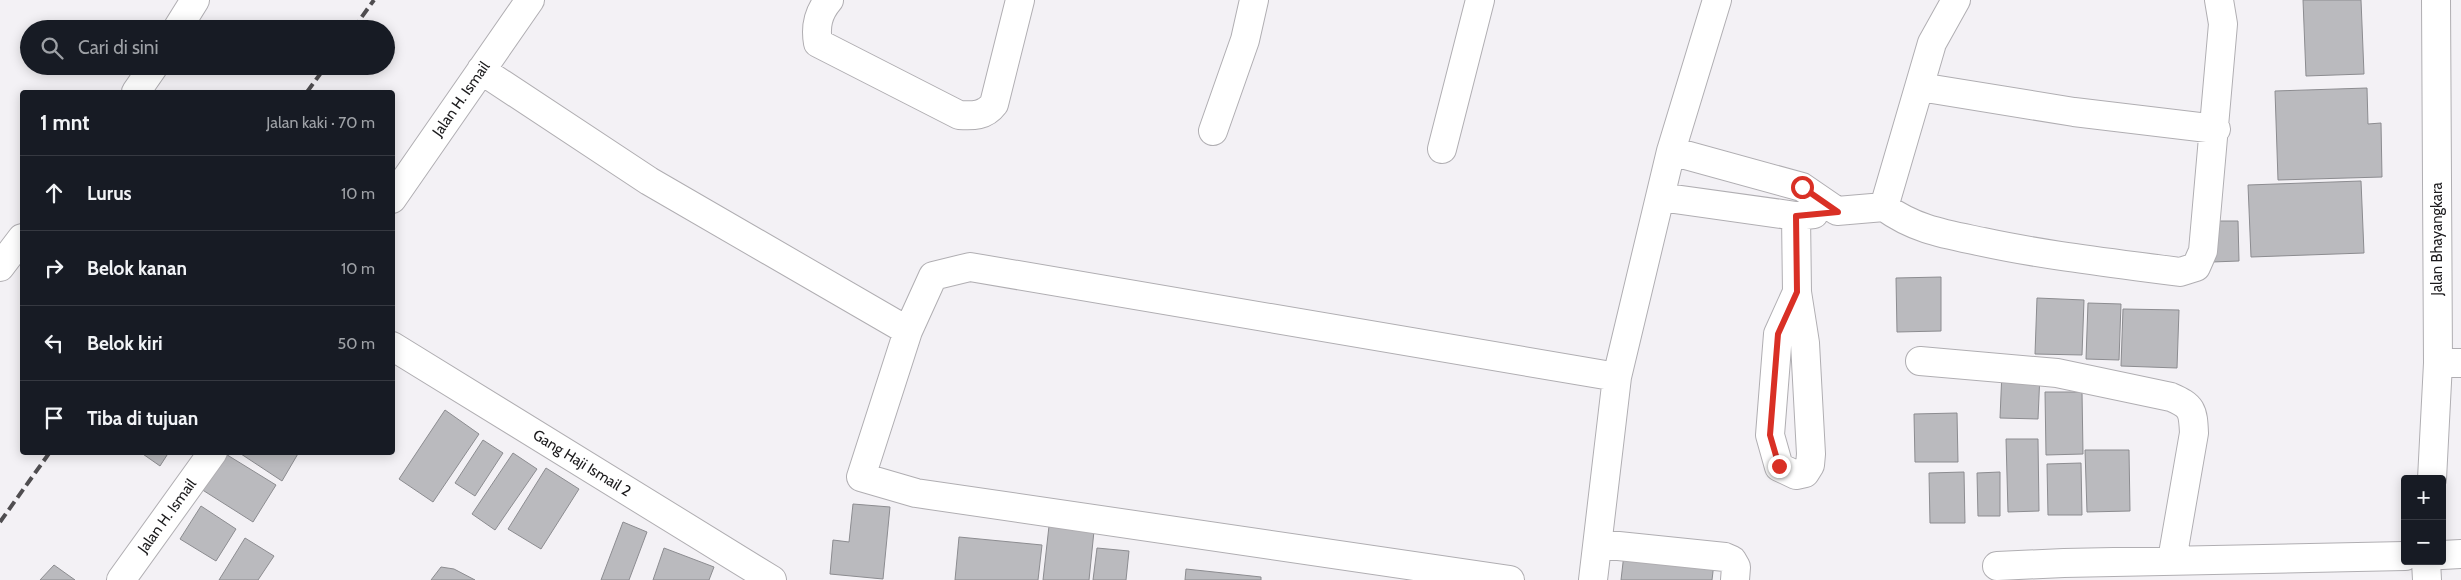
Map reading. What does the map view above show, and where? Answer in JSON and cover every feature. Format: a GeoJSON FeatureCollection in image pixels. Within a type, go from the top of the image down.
{"type":"FeatureCollection","features":[{"type":"Feature","properties":{"kind":"street"},"geometry":{"type":"LineString","coordinates":[[183,20],[195,0]]}},
{"type":"Feature","properties":{"kind":"street","name":"Jalan H. Ismail"},"geometry":{"type":"LineString","coordinates":[[395,195],[530,0]]}},
{"type":"Feature","properties":{"kind":"street"},"geometry":{"type":"LineString","coordinates":[[829,0],[821,9],[815,29],[818,43],[959,115],[974,116],[988,111],[994,104],[1020,0]]}},
{"type":"Feature","properties":{"kind":"street"},"geometry":{"type":"LineString","coordinates":[[1213,132],[1246,40],[1254,0]]}},
{"type":"Feature","properties":{"kind":"street"},"geometry":{"type":"LineString","coordinates":[[1442,149],[1480,0]]}},
{"type":"Feature","properties":{"kind":"street"},"geometry":{"type":"LineString","coordinates":[[1593,580],[1599,544],[1617,377],[1670,151],[1717,0]]}},
{"type":"Feature","properties":{"kind":"street"},"geometry":{"type":"LineString","coordinates":[[1884,207],[1932,44],[1956,0]]}},
{"type":"Feature","properties":{"kind":"street"},"geometry":{"type":"LineString","coordinates":[[1660,197],[1796,216],[1884,207],[1902,220],[1931,231],[2025,251],[2180,272],[2196,267],[2204,251],[2216,129],[2223,24],[2219,0]]}},
{"type":"Feature","properties":{"kind":"street","name":"Jalan Bhayangkara"},"geometry":{"type":"LineString","coordinates":[[2433,475],[2449,363],[2436,0]]}},
{"type":"Feature","properties":{"kind":"street"},"geometry":{"type":"LineString","coordinates":[[481,70],[649,181],[908,331]]}},
{"type":"Feature","properties":{"kind":"street"},"geometry":{"type":"LineString","coordinates":[[137,90],[148,75]]}},
{"type":"Feature","properties":{"kind":"street"},"geometry":{"type":"LineString","coordinates":[[1920,87],[2074,112],[2216,129]]}},
{"type":"Feature","properties":{"kind":"street"},"geometry":{"type":"LineString","coordinates":[[1670,151],[1802,187],[1838,212]]}},
{"type":"Feature","properties":{"kind":"street"},"geometry":{"type":"LineString","coordinates":[[1796,216],[1797,292],[1805,343],[1811,454],[1810,465],[1805,473],[1796,475],[1779,466],[1770,435],[1778,334],[1797,292]]}},
{"type":"Feature","properties":{"kind":"street"},"geometry":{"type":"LineString","coordinates":[[0,267],[20,241]]}},
{"type":"Feature","properties":{"kind":"street"},"geometry":{"type":"LineString","coordinates":[[1510,580],[916,493],[861,477],[908,331],[932,276],[970,267],[1617,377]]}},
{"type":"Feature","properties":{"kind":"street","name":"Gang Haji Ismail 2"},"geometry":{"type":"LineString","coordinates":[[395,348],[772,580]]}},
{"type":"Feature","properties":{"kind":"street"},"geometry":{"type":"LineString","coordinates":[[1920,361],[2057,373],[2171,397],[2186,404],[2193,412],[2194,433],[2172,560]]}},
{"type":"Feature","properties":{"kind":"street","name":"Jalan H. Ismail"},"geometry":{"type":"LineString","coordinates":[[121,580],[211,455]]}},
{"type":"Feature","properties":{"kind":"street"},"geometry":{"type":"LineString","coordinates":[[1599,544],[1725,557],[1732,560],[1736,567],[1734,580]]}},
{"type":"Feature","properties":{"kind":"street"},"geometry":{"type":"LineString","coordinates":[[2446,555],[2461,554]]}},
{"type":"Feature","properties":{"kind":"street"},"geometry":{"type":"LineString","coordinates":[[1997,566],[2172,560],[2401,556]]}},
{"type":"Feature","properties":{"kind":"street"},"geometry":{"type":"LineString","coordinates":[[2426,565],[2427,580]]}},
{"type":"Feature","properties":{"kind":"building"},"geometry":{"type":"Polygon","coordinates":[[[2303,0],[2361,0],[2364,74],[2306,76],[2303,0]]]}},
{"type":"Feature","properties":{"kind":"building"},"geometry":{"type":"Polygon","coordinates":[[[2367,88],[2368,124],[2381,123],[2382,177],[2278,180],[2275,91],[2367,88]]]}},
{"type":"Feature","properties":{"kind":"building"},"geometry":{"type":"Polygon","coordinates":[[[2361,181],[2364,253],[2251,257],[2248,185],[2361,181]]]}},
{"type":"Feature","properties":{"kind":"building"},"geometry":{"type":"Polygon","coordinates":[[[2210,221],[2238,221],[2239,261],[2212,262],[2210,221]]]}},
{"type":"Feature","properties":{"kind":"building"},"geometry":{"type":"Polygon","coordinates":[[[1941,277],[1941,331],[1897,332],[1896,278],[1941,277]]]}},
{"type":"Feature","properties":{"kind":"building"},"geometry":{"type":"Polygon","coordinates":[[[2037,298],[2084,300],[2082,355],[2035,354],[2037,298]]]}},
{"type":"Feature","properties":{"kind":"building"},"geometry":{"type":"Polygon","coordinates":[[[2088,303],[2121,304],[2119,360],[2086,359],[2088,303]]]}},
{"type":"Feature","properties":{"kind":"building"},"geometry":{"type":"Polygon","coordinates":[[[2123,309],[2179,310],[2177,368],[2121,366],[2123,309]]]}},
{"type":"Feature","properties":{"kind":"building"},"geometry":{"type":"Polygon","coordinates":[[[2002,371],[2040,373],[2038,419],[2000,418],[2002,371]]]}},
{"type":"Feature","properties":{"kind":"building"},"geometry":{"type":"Polygon","coordinates":[[[2045,392],[2082,392],[2083,454],[2046,455],[2045,392]]]}},
{"type":"Feature","properties":{"kind":"building"},"geometry":{"type":"Polygon","coordinates":[[[445,410],[479,434],[433,502],[399,479],[445,410]]]}},
{"type":"Feature","properties":{"kind":"building"},"geometry":{"type":"Polygon","coordinates":[[[1957,413],[1958,462],[1915,462],[1914,414],[1957,413]]]}},
{"type":"Feature","properties":{"kind":"building"},"geometry":{"type":"Polygon","coordinates":[[[2006,439],[2038,439],[2039,511],[2008,512],[2006,439]]]}},
{"type":"Feature","properties":{"kind":"building"},"geometry":{"type":"Polygon","coordinates":[[[483,440],[503,453],[475,496],[455,483],[483,440]]]}},
{"type":"Feature","properties":{"kind":"building"},"geometry":{"type":"Polygon","coordinates":[[[2085,450],[2129,450],[2130,511],[2087,512],[2085,450]]]}},
{"type":"Feature","properties":{"kind":"building"},"geometry":{"type":"Polygon","coordinates":[[[513,453],[537,469],[495,530],[472,514],[513,453]]]}},
{"type":"Feature","properties":{"kind":"building"},"geometry":{"type":"Polygon","coordinates":[[[144,455],[167,455],[160,466],[144,455]]]}},
{"type":"Feature","properties":{"kind":"building"},"geometry":{"type":"Polygon","coordinates":[[[223,455],[227,455],[276,485],[253,522],[201,489],[223,455]]]}},
{"type":"Feature","properties":{"kind":"building"},"geometry":{"type":"Polygon","coordinates":[[[243,455],[297,455],[282,481],[243,455]]]}},
{"type":"Feature","properties":{"kind":"building"},"geometry":{"type":"Polygon","coordinates":[[[2081,463],[2082,515],[2048,515],[2047,464],[2081,463]]]}},
{"type":"Feature","properties":{"kind":"building"},"geometry":{"type":"Polygon","coordinates":[[[546,468],[579,489],[541,549],[508,529],[546,468]]]}},
{"type":"Feature","properties":{"kind":"building"},"geometry":{"type":"Polygon","coordinates":[[[1964,472],[1965,523],[1930,523],[1929,473],[1964,472]]]}},
{"type":"Feature","properties":{"kind":"building"},"geometry":{"type":"Polygon","coordinates":[[[2000,472],[2000,516],[1978,516],[1977,473],[2000,472]]]}},
{"type":"Feature","properties":{"kind":"building"},"geometry":{"type":"Polygon","coordinates":[[[853,504],[890,507],[883,579],[830,574],[833,540],[849,542],[853,504]]]}},
{"type":"Feature","properties":{"kind":"building"},"geometry":{"type":"Polygon","coordinates":[[[201,506],[236,529],[216,561],[180,539],[201,506]]]}},
{"type":"Feature","properties":{"kind":"building"},"geometry":{"type":"Polygon","coordinates":[[[623,522],[647,532],[629,580],[601,580],[623,522]]]}},
{"type":"Feature","properties":{"kind":"building"},"geometry":{"type":"Polygon","coordinates":[[[1049,526],[1094,531],[1089,580],[1043,580],[1049,526]]]}},
{"type":"Feature","properties":{"kind":"building"},"geometry":{"type":"Polygon","coordinates":[[[959,537],[1042,545],[1038,580],[955,580],[959,537]]]}},
{"type":"Feature","properties":{"kind":"building"},"geometry":{"type":"Polygon","coordinates":[[[245,538],[274,556],[258,580],[219,580],[245,538]]]}},
{"type":"Feature","properties":{"kind":"building"},"geometry":{"type":"Polygon","coordinates":[[[664,548],[714,567],[709,580],[653,580],[664,548]]]}},
{"type":"Feature","properties":{"kind":"building"},"geometry":{"type":"Polygon","coordinates":[[[1097,548],[1129,551],[1126,580],[1093,580],[1097,548]]]}},
{"type":"Feature","properties":{"kind":"building"},"geometry":{"type":"Polygon","coordinates":[[[1624,554],[1714,563],[1712,580],[1621,580],[1624,554]]]}},
{"type":"Feature","properties":{"kind":"building"},"geometry":{"type":"Polygon","coordinates":[[[54,565],[75,580],[40,580],[54,565]]]}},
{"type":"Feature","properties":{"kind":"building"},"geometry":{"type":"Polygon","coordinates":[[[441,567],[454,569],[475,580],[431,580],[441,567]]]}},
{"type":"Feature","properties":{"kind":"building"},"geometry":{"type":"Polygon","coordinates":[[[1186,569],[1261,577],[1261,580],[1185,580],[1186,569]]]}},
{"type":"Feature","properties":{"kind":"railway"},"geometry":{"type":"LineString","coordinates":[[360,20],[374,0]]}},
{"type":"Feature","properties":{"kind":"railway"},"geometry":{"type":"LineString","coordinates":[[308,90],[319,75]]}},
{"type":"Feature","properties":{"kind":"railway"},"geometry":{"type":"LineString","coordinates":[[0,522],[48,455]]}},
{"type":"Feature","properties":{"kind":"route"},"geometry":{"type":"LineString","coordinates":[[1779,466],[1770,435],[1778,334],[1797,292],[1796,216],[1838,212],[1802,187]]}}]}
